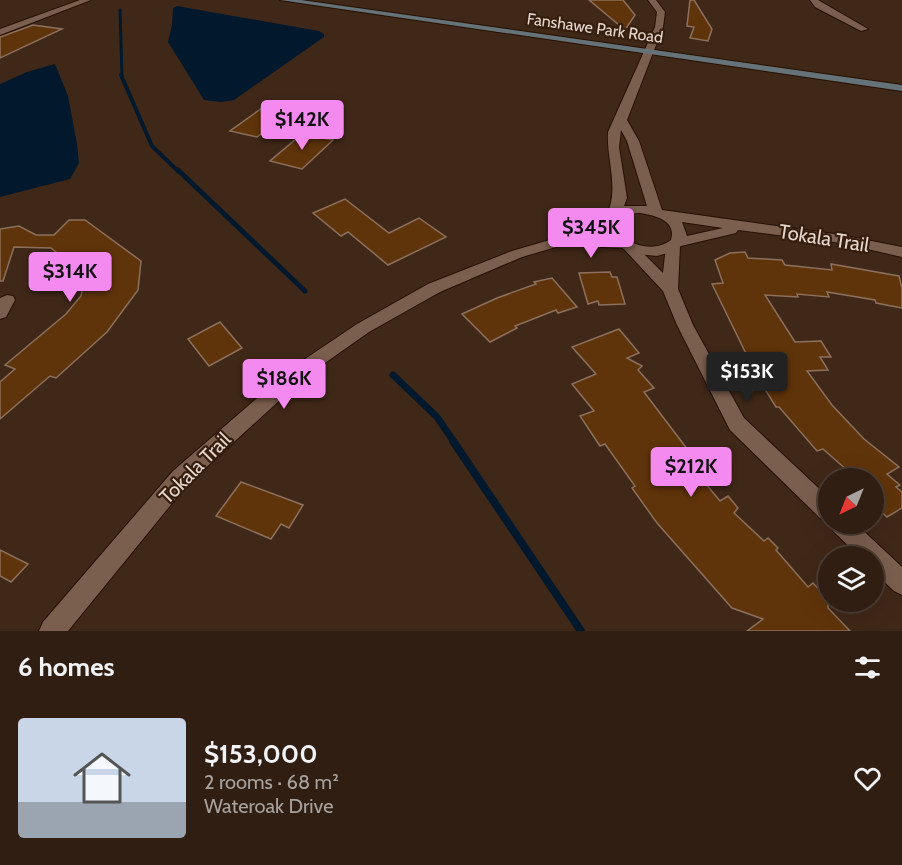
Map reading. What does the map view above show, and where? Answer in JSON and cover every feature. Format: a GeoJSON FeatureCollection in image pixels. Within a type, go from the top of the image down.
{"type":"FeatureCollection","features":[{"type":"Feature","properties":{"kind":"main road","name":"Fanshawe Park Road"},"geometry":{"type":"LineString","coordinates":[[284,0],[902,88]]}},
{"type":"Feature","properties":{"kind":"street"},"geometry":{"type":"LineString","coordinates":[[39,16],[69,0]]}},
{"type":"Feature","properties":{"kind":"street"},"geometry":{"type":"LineString","coordinates":[[0,32],[87,0]]}},
{"type":"Feature","properties":{"kind":"street"},"geometry":{"type":"LineString","coordinates":[[652,0],[661,12],[659,27],[614,132],[613,147],[620,198],[612,218],[611,233],[627,245],[670,290],[685,325],[737,424],[818,501]]}},
{"type":"Feature","properties":{"kind":"street"},"geometry":{"type":"LineString","coordinates":[[814,0],[818,5],[864,29]]}},
{"type":"Feature","properties":{"kind":"street"},"geometry":{"type":"LineString","coordinates":[[621,120],[633,141],[661,214],[679,229],[680,237],[674,244],[670,290]]}},
{"type":"Feature","properties":{"kind":"street","name":"Tokala Trail"},"geometry":{"type":"LineString","coordinates":[[52,631],[180,478],[299,372],[363,328],[434,288],[518,254],[558,242],[633,209],[841,239],[902,252]]}},
{"type":"Feature","properties":{"kind":"street","name":"Tokala Trail"},"geometry":{"type":"LineString","coordinates":[[558,242],[627,245],[657,250],[746,227]]}},
{"type":"Feature","properties":{"kind":"street"},"geometry":{"type":"LineString","coordinates":[[851,534],[902,583]]}},
{"type":"Feature","properties":{"kind":"water"},"geometry":{"type":"Polygon","coordinates":[[[177,6],[319,31],[324,34],[324,37],[234,100],[221,102],[204,100],[168,42],[173,8],[177,6]]]}},
{"type":"Feature","properties":{"kind":"water"},"geometry":{"type":"Polygon","coordinates":[[[55,64],[68,96],[79,163],[70,179],[0,197],[0,84],[27,72],[55,64]]]}},
{"type":"Feature","properties":{"kind":"building"},"geometry":{"type":"Polygon","coordinates":[[[589,0],[623,0],[635,15],[625,30],[589,0]]]}},
{"type":"Feature","properties":{"kind":"building"},"geometry":{"type":"Polygon","coordinates":[[[690,0],[694,0],[712,29],[708,41],[690,38],[694,27],[687,26],[690,0]]]}},
{"type":"Feature","properties":{"kind":"building"},"geometry":{"type":"Polygon","coordinates":[[[33,25],[62,29],[0,58],[0,37],[33,25]]]}},
{"type":"Feature","properties":{"kind":"building"},"geometry":{"type":"Polygon","coordinates":[[[262,108],[285,112],[281,116],[285,116],[257,137],[230,131],[262,108]]]}},
{"type":"Feature","properties":{"kind":"building"},"geometry":{"type":"Polygon","coordinates":[[[302,134],[333,140],[302,169],[270,161],[302,134]]]}},
{"type":"Feature","properties":{"kind":"building"},"geometry":{"type":"Polygon","coordinates":[[[345,199],[389,233],[419,218],[446,237],[388,265],[348,232],[341,236],[313,213],[345,199]]]}},
{"type":"Feature","properties":{"kind":"building"},"geometry":{"type":"Polygon","coordinates":[[[69,220],[85,220],[141,261],[138,290],[107,332],[56,378],[50,376],[0,419],[0,382],[15,369],[5,365],[66,314],[81,296],[85,276],[51,248],[14,247],[3,281],[0,281],[0,229],[19,226],[36,235],[54,235],[69,220]]]}},
{"type":"Feature","properties":{"kind":"building"},"geometry":{"type":"Polygon","coordinates":[[[745,252],[748,258],[782,260],[785,265],[832,270],[831,264],[899,276],[902,288],[902,308],[876,303],[875,300],[827,292],[829,297],[797,294],[798,297],[765,295],[795,342],[821,341],[831,357],[820,357],[828,370],[807,371],[832,405],[864,439],[899,467],[887,474],[900,485],[896,487],[902,492],[902,508],[887,517],[884,514],[884,468],[845,468],[823,449],[817,451],[779,407],[776,407],[763,386],[760,372],[755,372],[712,284],[723,283],[715,260],[730,253],[745,252]]]}},
{"type":"Feature","properties":{"kind":"building"},"geometry":{"type":"Polygon","coordinates":[[[610,272],[612,277],[617,277],[625,304],[599,305],[598,301],[588,304],[579,273],[610,272]]]}},
{"type":"Feature","properties":{"kind":"building"},"geometry":{"type":"Polygon","coordinates":[[[552,278],[577,307],[558,313],[556,310],[515,326],[517,328],[490,342],[462,314],[536,284],[534,282],[552,278]]]}},
{"type":"Feature","properties":{"kind":"building"},"geometry":{"type":"Polygon","coordinates":[[[220,322],[242,348],[209,366],[188,339],[220,322]]]}},
{"type":"Feature","properties":{"kind":"building"},"geometry":{"type":"Polygon","coordinates":[[[619,329],[639,353],[627,358],[642,366],[638,370],[654,388],[644,392],[694,458],[687,461],[720,501],[728,496],[738,508],[734,513],[764,541],[768,538],[778,548],[776,550],[808,587],[813,583],[818,588],[818,612],[832,612],[850,631],[747,631],[763,619],[732,608],[657,523],[632,488],[635,486],[605,444],[600,446],[580,416],[594,411],[572,384],[596,374],[572,347],[619,329]]]}},
{"type":"Feature","properties":{"kind":"building"},"geometry":{"type":"Polygon","coordinates":[[[241,482],[303,505],[289,528],[281,524],[271,539],[216,516],[241,482]]]}},
{"type":"Feature","properties":{"kind":"building"},"geometry":{"type":"Polygon","coordinates":[[[0,550],[28,564],[11,582],[0,576],[0,550]]]}},
{"type":"Feature","properties":{"kind":"waterway"},"geometry":{"type":"LineString","coordinates":[[120,10],[122,76]]}},
{"type":"Feature","properties":{"kind":"waterway"},"geometry":{"type":"LineString","coordinates":[[121,75],[152,146],[179,172]]}},
{"type":"Feature","properties":{"kind":"waterway"},"geometry":{"type":"LineString","coordinates":[[178,170],[305,291]]}},
{"type":"Feature","properties":{"kind":"waterway"},"geometry":{"type":"LineString","coordinates":[[393,375],[437,417],[454,442]]}},
{"type":"Feature","properties":{"kind":"waterway"},"geometry":{"type":"LineString","coordinates":[[453,441],[581,631]]}}]}
